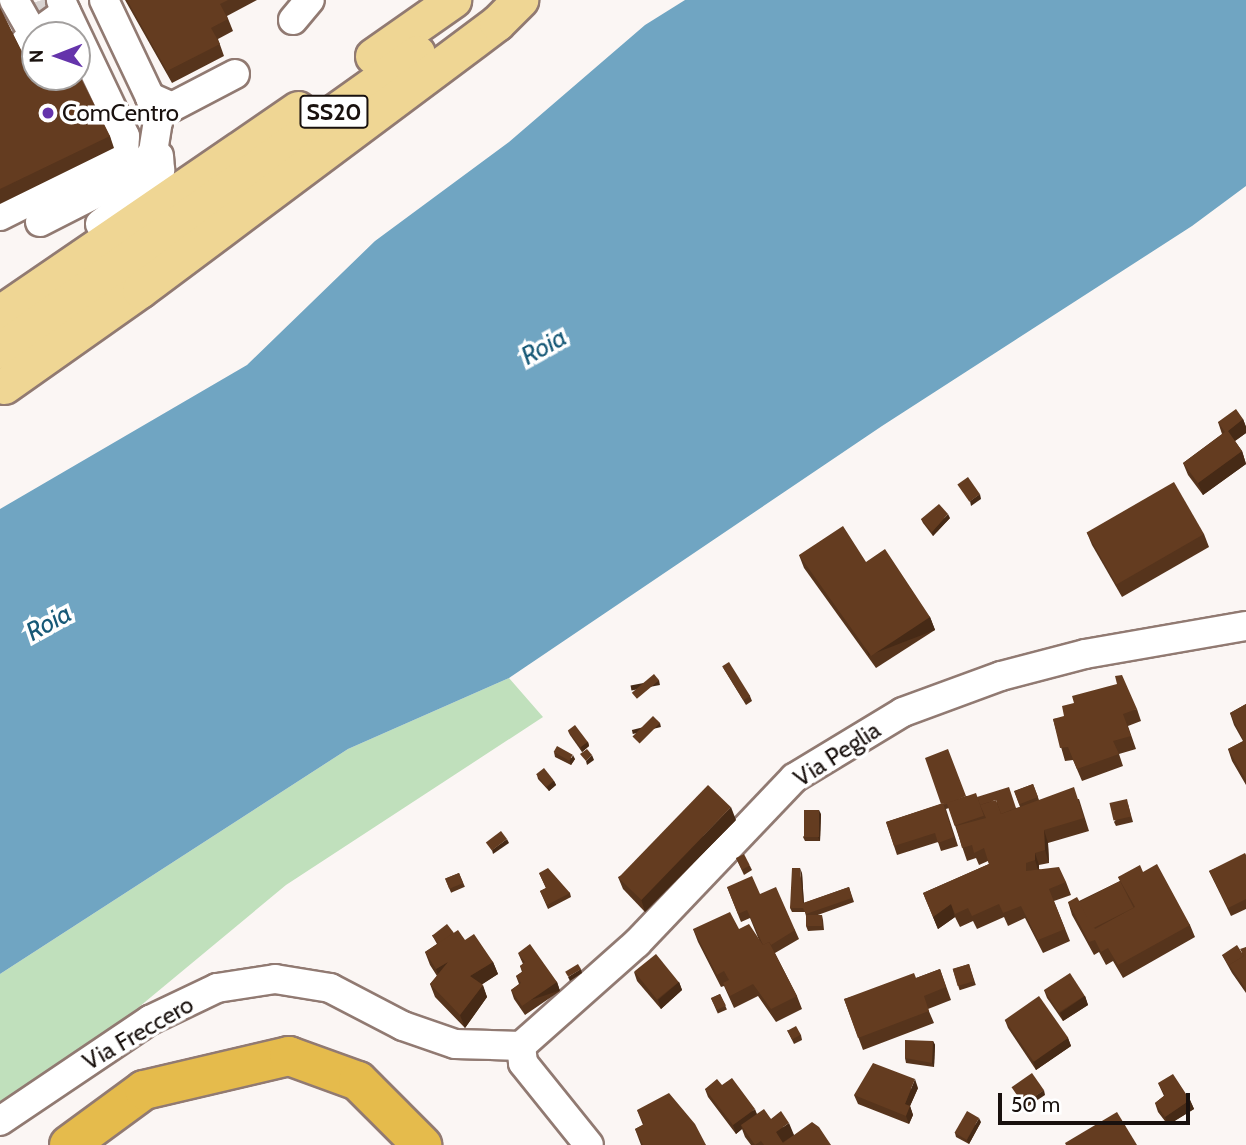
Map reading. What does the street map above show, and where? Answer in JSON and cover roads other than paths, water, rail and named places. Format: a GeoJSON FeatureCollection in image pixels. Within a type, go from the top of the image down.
{"type":"FeatureCollection","features":[{"type":"Feature","properties":{"kind":"highway"},"geometry":{"type":"LineString","coordinates":[[69,1145],[144,1090],[289,1056],[358,1081],[422,1145]]}},
{"type":"Feature","properties":{"kind":"main road"},"geometry":{"type":"LineString","coordinates":[[0,313],[453,0]]}},
{"type":"Feature","properties":{"kind":"main road","name":"SS20"},"geometry":{"type":"LineString","coordinates":[[0,350],[491,0]]}},
{"type":"Feature","properties":{"kind":"main road"},"geometry":{"type":"LineString","coordinates":[[4,386],[163,273],[497,23],[520,0]]}},
{"type":"Feature","properties":{"kind":"street"},"geometry":{"type":"LineString","coordinates":[[14,0],[22,21]]}},
{"type":"Feature","properties":{"kind":"street"},"geometry":{"type":"LineString","coordinates":[[0,293],[148,188],[160,170],[154,110],[104,0]]}},
{"type":"Feature","properties":{"kind":"street"},"geometry":{"type":"LineString","coordinates":[[0,216],[124,154],[125,136],[64,6],[48,21]]}},
{"type":"Feature","properties":{"kind":"street"},"geometry":{"type":"LineString","coordinates":[[154,110],[172,107],[234,74]]}},
{"type":"Feature","properties":{"kind":"street"},"geometry":{"type":"LineString","coordinates":[[40,222],[136,173],[153,152],[154,110]]}},
{"type":"Feature","properties":{"kind":"street","name":"Via Peglia"},"geometry":{"type":"LineString","coordinates":[[521,1046],[637,943],[794,778],[903,712],[1001,676],[1085,654],[1246,626]]}},
{"type":"Feature","properties":{"kind":"street","name":"Via Freccero"},"geometry":{"type":"LineString","coordinates":[[0,1121],[150,1020],[217,988],[275,979],[330,988],[403,1026],[456,1044],[521,1046]]}},
{"type":"Feature","properties":{"kind":"street"},"geometry":{"type":"LineString","coordinates":[[521,1046],[523,1062],[589,1145]]}},
{"type":"Feature","properties":{"kind":"water","name":"Roia"},"geometry":{"type":"Polygon","coordinates":[[[685,0],[1246,0],[1246,186],[1192,226],[882,426],[509,678],[348,749],[0,974],[0,509],[247,365],[375,241],[509,142],[645,25],[685,0]]]}},
{"type":"Feature","properties":{"kind":"tunnel"},"geometry":{"type":"LineString","coordinates":[[42,0],[46,21]]}},
{"type":"Feature","properties":{"kind":"place","name":"ComCentro"},"geometry":{"type":"Point","coordinates":[48,113]}}]}
